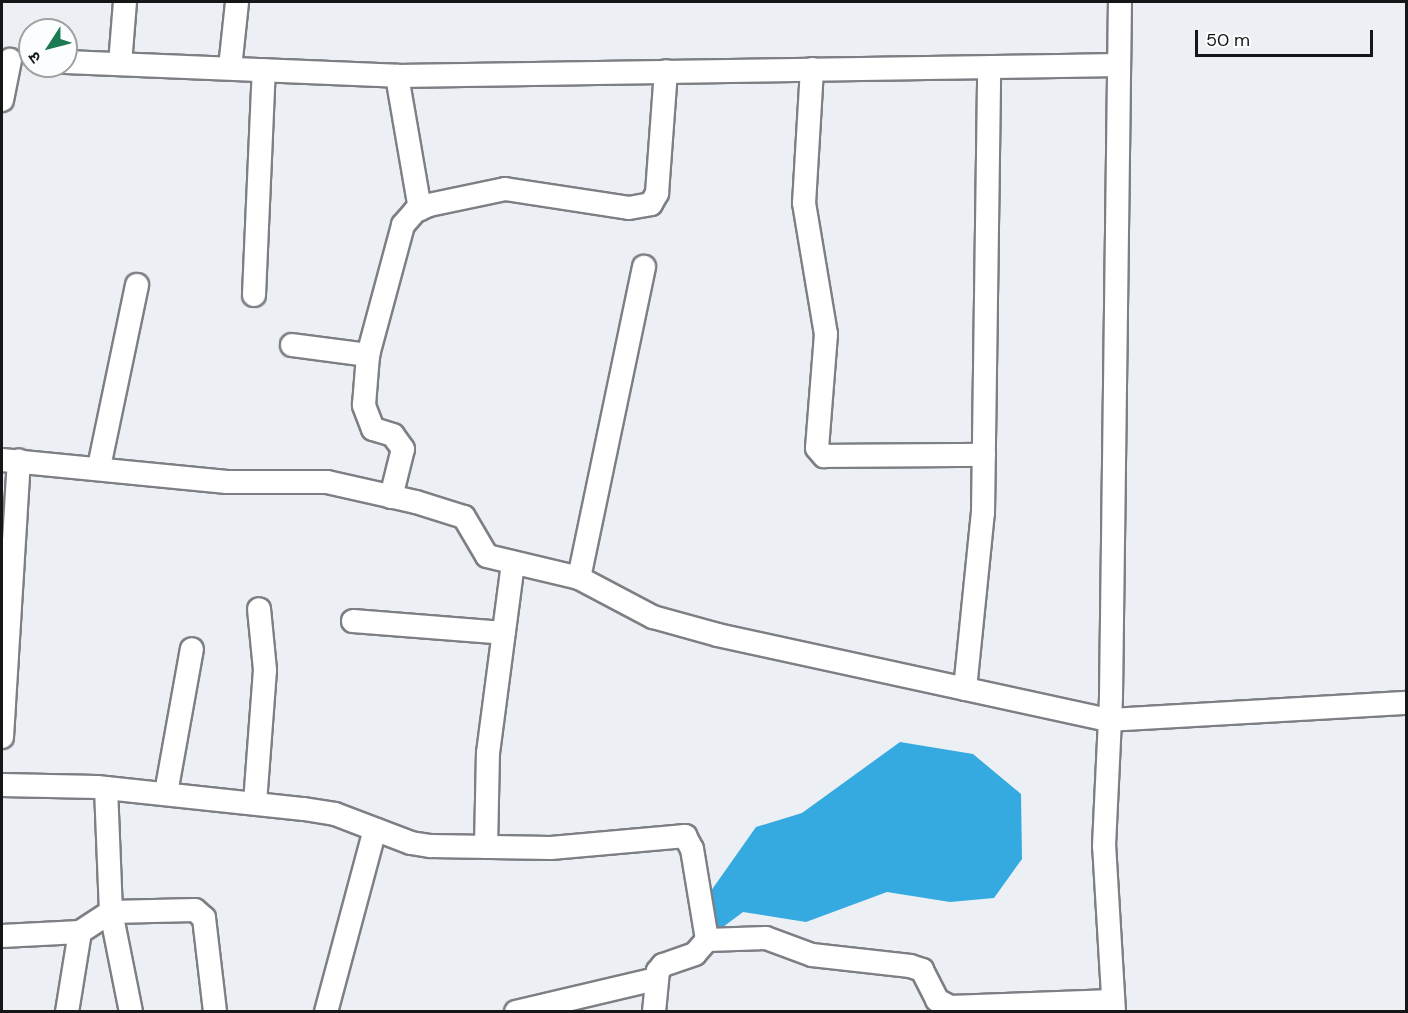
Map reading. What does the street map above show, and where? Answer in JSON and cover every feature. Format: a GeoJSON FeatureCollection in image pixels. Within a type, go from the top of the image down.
{"type":"FeatureCollection","features":[{"type":"Feature","properties":{"kind":"street"},"geometry":{"type":"LineString","coordinates":[[120,64],[125,2]]}},
{"type":"Feature","properties":{"kind":"street"},"geometry":{"type":"LineString","coordinates":[[230,69],[237,2]]}},
{"type":"Feature","properties":{"kind":"street"},"geometry":{"type":"LineString","coordinates":[[654,1011],[656,979],[663,965],[695,954],[707,940],[766,938],[812,955],[910,966],[922,970],[937,1000],[950,1007],[1114,1006],[1104,846],[1109,720],[1120,2]]}},
{"type":"Feature","properties":{"kind":"street"},"geometry":{"type":"LineString","coordinates":[[2,100],[14,60]]}},
{"type":"Feature","properties":{"kind":"street"},"geometry":{"type":"LineString","coordinates":[[78,62],[397,76],[1119,65]]}},
{"type":"Feature","properties":{"kind":"street"},"geometry":{"type":"LineString","coordinates":[[965,689],[983,513],[989,67]]}},
{"type":"Feature","properties":{"kind":"street"},"geometry":{"type":"LineString","coordinates":[[812,69],[804,203],[826,334],[817,448],[824,456],[984,455]]}},
{"type":"Feature","properties":{"kind":"street"},"geometry":{"type":"LineString","coordinates":[[254,295],[264,70]]}},
{"type":"Feature","properties":{"kind":"street"},"geometry":{"type":"LineString","coordinates":[[391,496],[403,448],[393,435],[374,429],[366,417],[368,355],[403,225],[420,209],[505,189],[629,208],[651,204],[657,193],[666,72]]}},
{"type":"Feature","properties":{"kind":"street"},"geometry":{"type":"LineString","coordinates":[[397,76],[420,209]]}},
{"type":"Feature","properties":{"kind":"street"},"geometry":{"type":"LineString","coordinates":[[579,578],[644,267]]}},
{"type":"Feature","properties":{"kind":"street"},"geometry":{"type":"LineString","coordinates":[[99,467],[137,285]]}},
{"type":"Feature","properties":{"kind":"street"},"geometry":{"type":"LineString","coordinates":[[292,345],[368,355]]}},
{"type":"Feature","properties":{"kind":"street"},"geometry":{"type":"LineString","coordinates":[[2,737],[10,460],[99,467],[226,482],[327,482],[391,496],[464,517],[488,556],[579,578],[653,617],[718,635],[1109,720],[1407,703]]}},
{"type":"Feature","properties":{"kind":"street"},"geometry":{"type":"LineString","coordinates":[[486,847],[488,753],[513,562]]}},
{"type":"Feature","properties":{"kind":"street"},"geometry":{"type":"LineString","coordinates":[[255,803],[265,670],[259,609]]}},
{"type":"Feature","properties":{"kind":"street"},"geometry":{"type":"LineString","coordinates":[[353,621],[504,633]]}},
{"type":"Feature","properties":{"kind":"street"},"geometry":{"type":"LineString","coordinates":[[166,793],[192,649]]}},
{"type":"Feature","properties":{"kind":"street"},"geometry":{"type":"LineString","coordinates":[[2,784],[166,793],[335,814],[411,843],[551,848],[685,836],[692,849],[707,940]]}},
{"type":"Feature","properties":{"kind":"street"},"geometry":{"type":"LineString","coordinates":[[106,788],[111,912],[130,1011]]}},
{"type":"Feature","properties":{"kind":"street"},"geometry":{"type":"LineString","coordinates":[[326,1011],[375,829]]}},
{"type":"Feature","properties":{"kind":"street"},"geometry":{"type":"LineString","coordinates":[[2,936],[80,932],[111,912],[191,909],[199,912],[204,918],[215,1011]]}},
{"type":"Feature","properties":{"kind":"street"},"geometry":{"type":"LineString","coordinates":[[67,1011],[80,932]]}},
{"type":"Feature","properties":{"kind":"street"},"geometry":{"type":"LineString","coordinates":[[516,1011],[656,979]]}},
{"type":"Feature","properties":{"kind":"water"},"geometry":{"type":"Polygon","coordinates":[[[900,742],[973,754],[1021,794],[1022,859],[994,898],[950,902],[887,892],[806,922],[743,912],[719,930],[701,905],[756,827],[802,813],[900,742]]]}}]}
